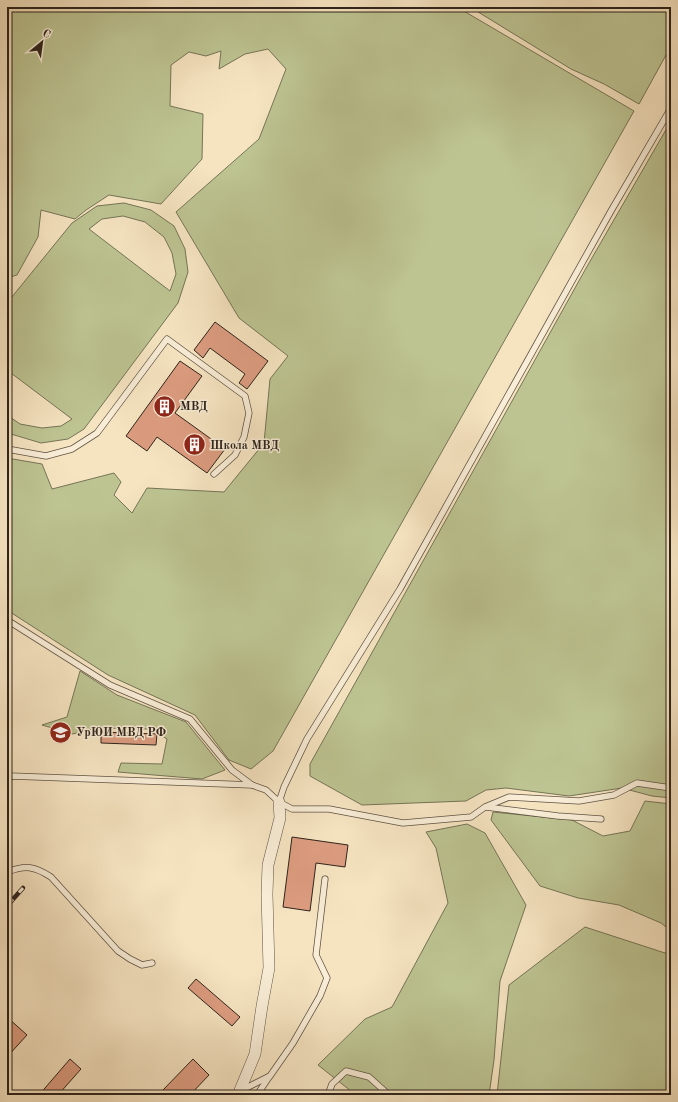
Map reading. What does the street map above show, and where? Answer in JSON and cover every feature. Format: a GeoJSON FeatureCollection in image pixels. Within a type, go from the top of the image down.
{"type":"FeatureCollection","features":[{"type":"Feature","properties":{"kind":"street"},"geometry":{"type":"LineString","coordinates":[[239,1093],[255,1054],[269,968],[267,894],[268,865],[280,818],[279,802]]}},
{"type":"Feature","properties":{"kind":"lane"},"geometry":{"type":"LineString","coordinates":[[279,802],[284,787],[307,739],[400,589],[607,218],[671,108]]}},
{"type":"Feature","properties":{"kind":"lane"},"geometry":{"type":"LineString","coordinates":[[7,449],[46,456],[72,449],[97,433],[167,339],[245,396],[249,413],[244,437],[235,455],[214,474]]}},
{"type":"Feature","properties":{"kind":"lane"},"geometry":{"type":"LineString","coordinates":[[7,620],[110,685],[190,719],[232,770],[252,785],[266,790],[279,802],[292,809],[329,809],[403,823],[471,817],[485,807],[509,797],[579,801],[614,795],[637,783],[671,788]]}},
{"type":"Feature","properties":{"kind":"lane"},"geometry":{"type":"LineString","coordinates":[[8,776],[252,785]]}},
{"type":"Feature","properties":{"kind":"lane"},"geometry":{"type":"LineString","coordinates":[[485,807],[558,816],[602,819]]}},
{"type":"Feature","properties":{"kind":"lane"},"geometry":{"type":"LineString","coordinates":[[7,872],[21,867],[37,869],[51,877],[118,951],[142,965],[152,963]]}},
{"type":"Feature","properties":{"kind":"lane"},"geometry":{"type":"LineString","coordinates":[[257,1095],[293,1043],[320,996],[327,978],[316,955],[325,879]]}},
{"type":"Feature","properties":{"kind":"lane"},"geometry":{"type":"LineString","coordinates":[[328,1095],[332,1084],[346,1071],[369,1077],[389,1095]]}},
{"type":"Feature","properties":{"kind":"lane"},"geometry":{"type":"LineString","coordinates":[[239,1093],[270,1076]]}},
{"type":"Feature","properties":{"kind":"green space"},"geometry":{"type":"Polygon","coordinates":[[[7,7],[457,7],[634,111],[273,751],[251,769],[229,760],[195,715],[108,675],[7,610],[7,458],[42,464],[52,489],[114,473],[121,482],[114,495],[132,513],[147,488],[224,492],[264,443],[270,379],[288,356],[239,318],[176,212],[259,139],[286,69],[268,49],[245,54],[219,69],[221,51],[206,56],[189,52],[171,65],[170,106],[203,114],[202,159],[161,204],[109,195],[75,219],[41,210],[38,237],[17,275],[7,278],[7,7]]]}},
{"type":"Feature","properties":{"kind":"green space"},"geometry":{"type":"Polygon","coordinates":[[[470,7],[671,7],[671,46],[639,104],[604,84],[571,69],[470,7]]]}},
{"type":"Feature","properties":{"kind":"green space"},"geometry":{"type":"Polygon","coordinates":[[[671,121],[671,798],[652,796],[622,788],[569,796],[506,788],[486,790],[466,801],[362,805],[310,776],[310,764],[585,270],[671,121]]]}},
{"type":"Feature","properties":{"kind":"green space"},"geometry":{"type":"Polygon","coordinates":[[[124,203],[151,210],[174,226],[185,249],[188,272],[178,303],[84,429],[68,439],[41,443],[11,434],[7,432],[7,415],[20,424],[42,428],[61,426],[72,419],[7,370],[7,303],[72,223],[97,206],[124,203]],[[123,216],[102,219],[89,229],[170,291],[176,274],[172,253],[164,237],[145,222],[123,216]]]}},
{"type":"Feature","properties":{"kind":"green space"},"geometry":{"type":"Polygon","coordinates":[[[80,671],[117,695],[186,722],[225,770],[202,779],[118,772],[121,763],[162,764],[167,739],[150,729],[96,728],[73,734],[42,725],[67,717],[80,671]]]}},
{"type":"Feature","properties":{"kind":"green space"},"geometry":{"type":"Polygon","coordinates":[[[645,801],[671,804],[671,931],[661,923],[619,905],[578,898],[540,886],[491,820],[493,812],[572,820],[603,836],[630,831],[645,801]]]}},
{"type":"Feature","properties":{"kind":"green space"},"geometry":{"type":"Polygon","coordinates":[[[467,824],[485,833],[526,905],[500,981],[494,1060],[489,1095],[356,1095],[318,1065],[365,1019],[392,1007],[448,903],[436,848],[426,832],[467,824]]]}},
{"type":"Feature","properties":{"kind":"green space"},"geometry":{"type":"Polygon","coordinates":[[[585,927],[665,953],[671,953],[671,1095],[497,1095],[509,985],[585,927]]]}},
{"type":"Feature","properties":{"kind":"building"},"geometry":{"type":"Polygon","coordinates":[[[215,322],[268,361],[247,389],[239,383],[245,374],[210,348],[203,358],[194,350],[215,322]]]}},
{"type":"Feature","properties":{"kind":"building"},"geometry":{"type":"Polygon","coordinates":[[[180,361],[202,376],[175,413],[225,449],[207,473],[157,437],[147,451],[126,436],[180,361]]]}},
{"type":"Feature","properties":{"kind":"building"},"geometry":{"type":"Polygon","coordinates":[[[101,732],[157,734],[156,745],[101,743],[101,732]]]}},
{"type":"Feature","properties":{"kind":"building"},"geometry":{"type":"Polygon","coordinates":[[[292,837],[348,845],[345,867],[316,863],[310,911],[283,907],[292,837]]]}},
{"type":"Feature","properties":{"kind":"building"},"geometry":{"type":"Polygon","coordinates":[[[196,979],[240,1017],[232,1026],[188,988],[196,979]]]}},
{"type":"Feature","properties":{"kind":"building"},"geometry":{"type":"Polygon","coordinates":[[[7,1017],[27,1035],[7,1057],[7,1017]]]}},
{"type":"Feature","properties":{"kind":"building"},"geometry":{"type":"Polygon","coordinates":[[[70,1059],[81,1069],[58,1095],[39,1095],[70,1059]]]}},
{"type":"Feature","properties":{"kind":"building"},"geometry":{"type":"Polygon","coordinates":[[[193,1059],[209,1075],[190,1095],[167,1095],[162,1091],[193,1059]]]}},
{"type":"Feature","properties":{"kind":"railway"},"geometry":{"type":"LineString","coordinates":[[7,906],[23,888]]}},
{"type":"Feature","properties":{"kind":"place","name":"МВД"},"geometry":{"type":"Point","coordinates":[164,406]}},
{"type":"Feature","properties":{"kind":"place","name":"Школа МВД"},"geometry":{"type":"Point","coordinates":[194,445]}},
{"type":"Feature","properties":{"kind":"place","name":"УрЮИ МВД РФ"},"geometry":{"type":"Point","coordinates":[61,732]}}]}
